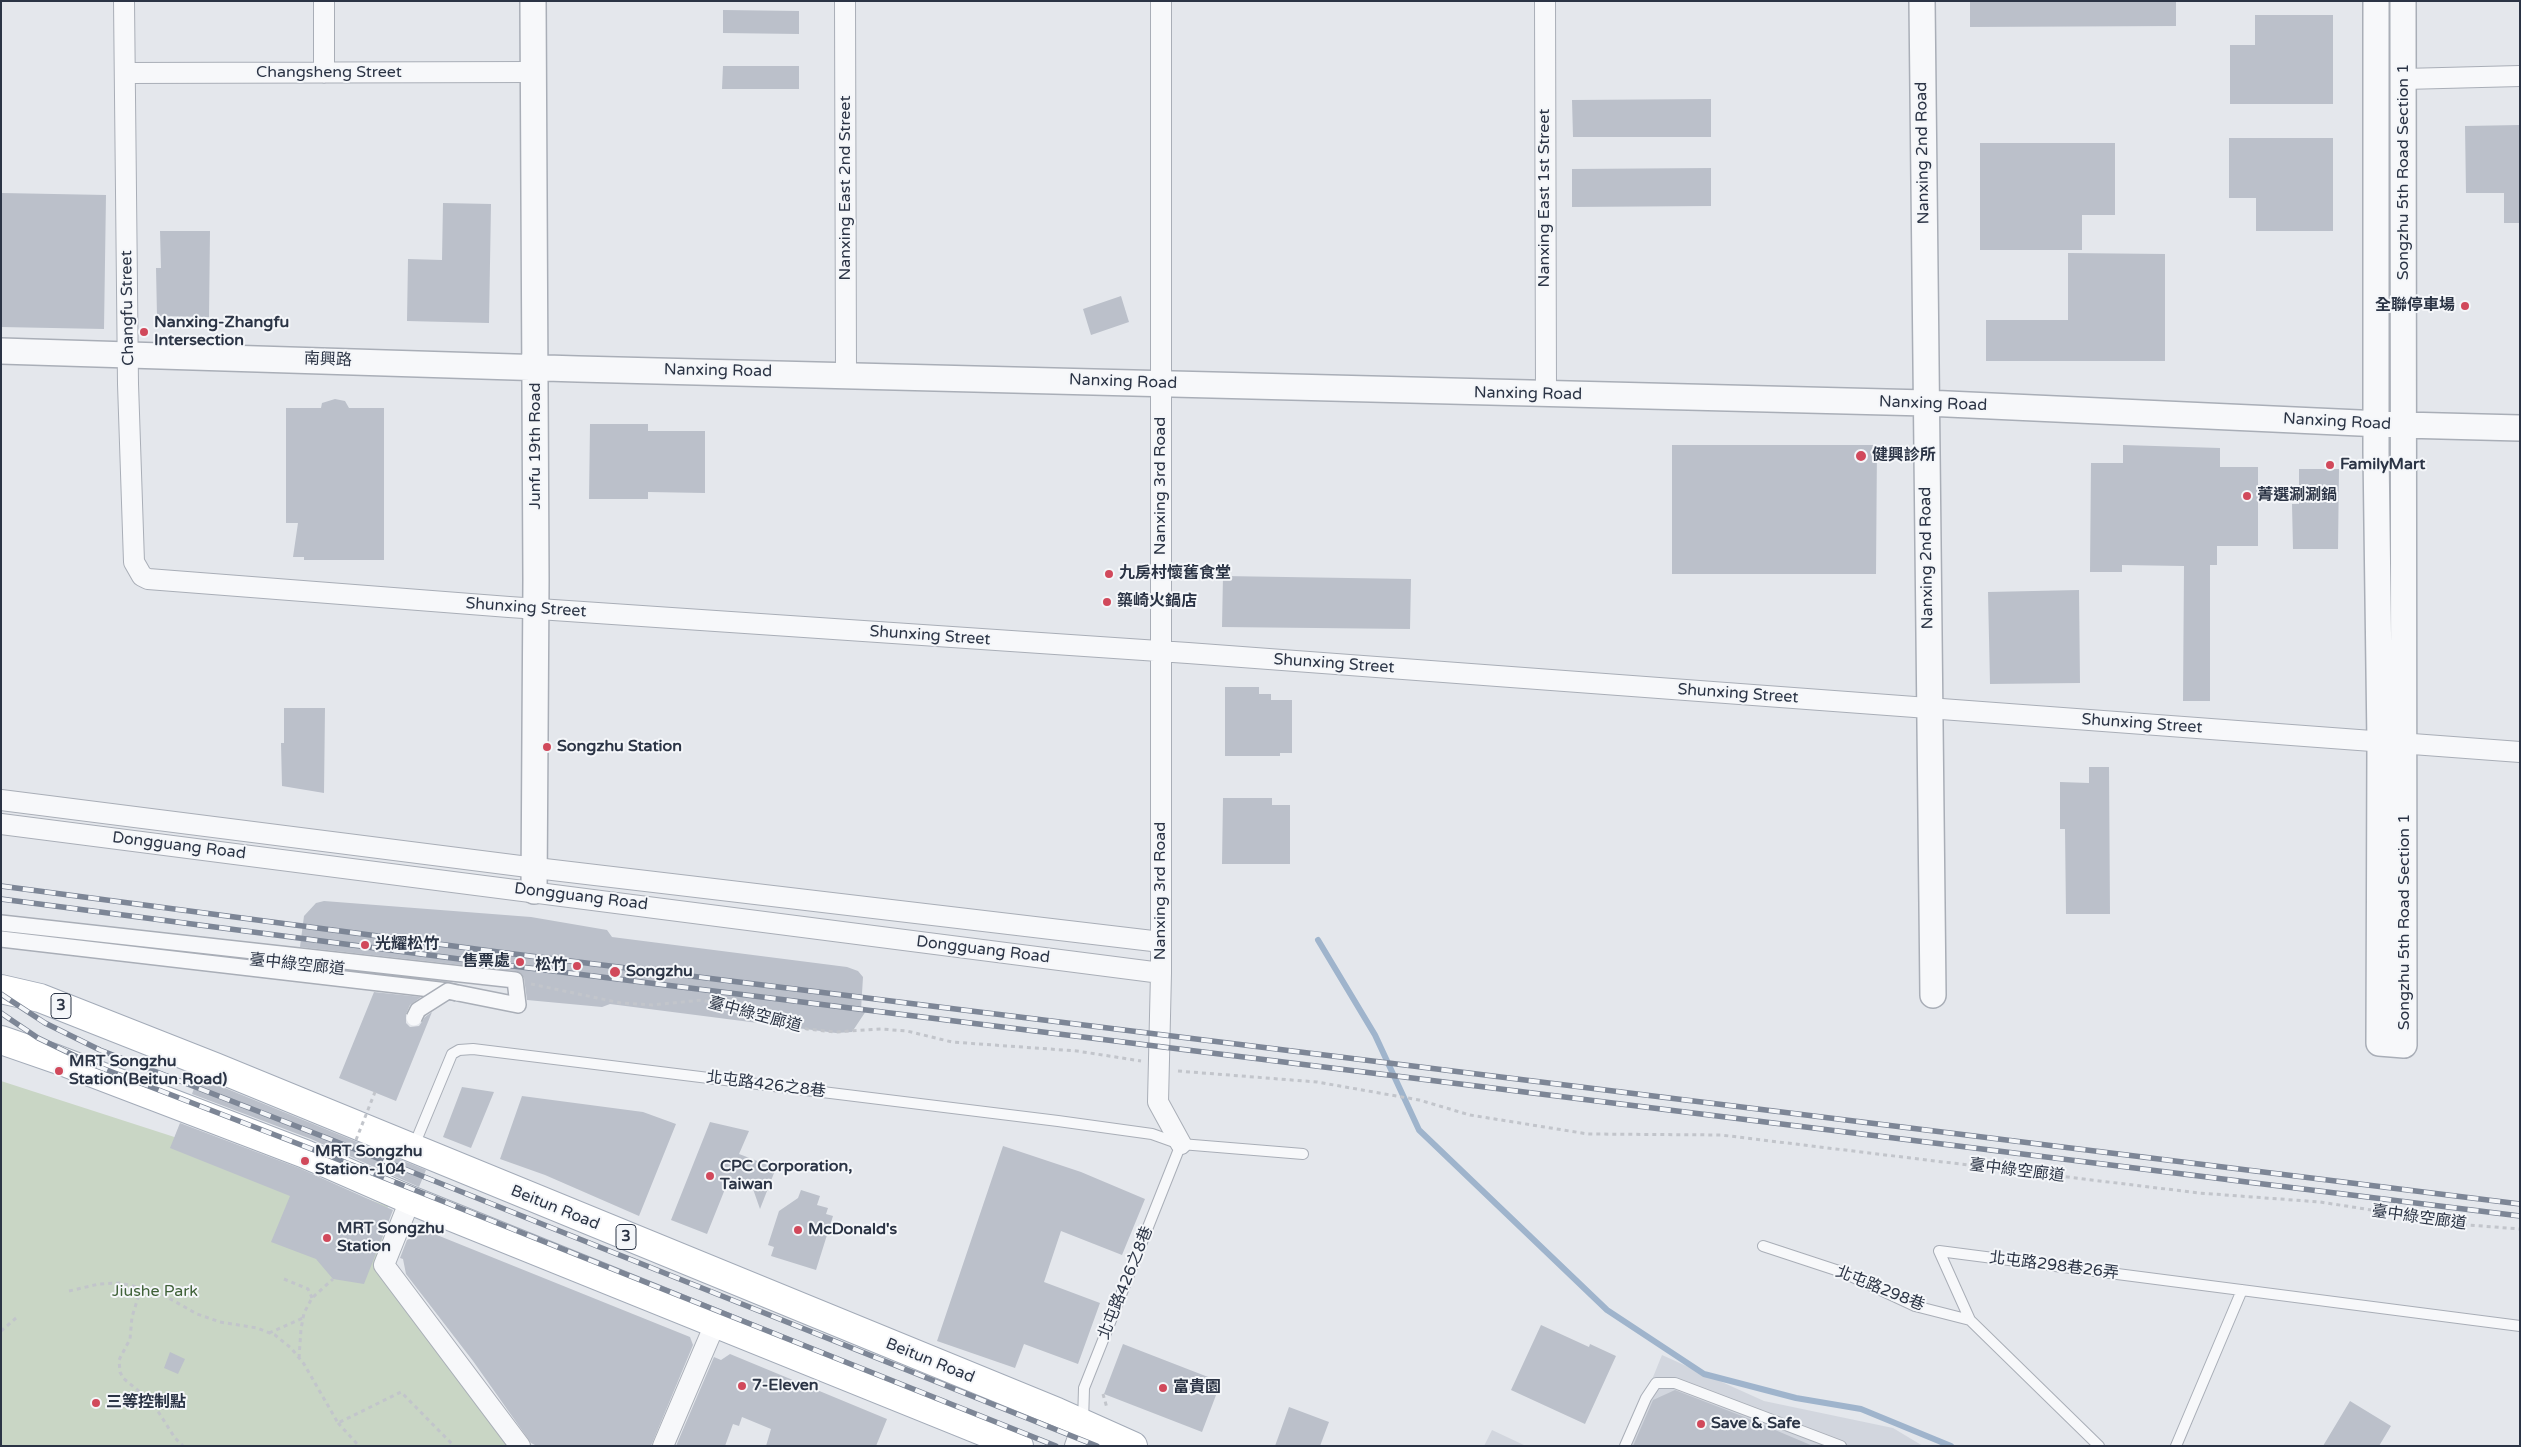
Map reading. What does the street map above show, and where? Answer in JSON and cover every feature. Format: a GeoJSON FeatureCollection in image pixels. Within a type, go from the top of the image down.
{"type":"FeatureCollection","features":[{"type":"Feature","properties":{"kind":"main road","name":"Beitun Road"},"geometry":{"type":"LineString","coordinates":[[1,989],[40,998],[92,1018],[412,1149],[1079,1435],[1133,1446]]}},
{"type":"Feature","properties":{"kind":"main road"},"geometry":{"type":"LineString","coordinates":[[1,1040],[56,1059],[305,1154],[410,1200],[1019,1446]]}},
{"type":"Feature","properties":{"kind":"street","name":"Changfu Street"},"geometry":{"type":"LineString","coordinates":[[124,1],[128,354],[134,562],[142,576],[148,579]]}},
{"type":"Feature","properties":{"kind":"street"},"geometry":{"type":"LineString","coordinates":[[324,1],[324,72]]}},
{"type":"Feature","properties":{"kind":"street","name":"Junfu 19th Road"},"geometry":{"type":"LineString","coordinates":[[533,1],[536,366],[535,880]]}},
{"type":"Feature","properties":{"kind":"street","name":"Nanxing East 2nd Street"},"geometry":{"type":"LineString","coordinates":[[845,1],[846,375]]}},
{"type":"Feature","properties":{"kind":"street","name":"Nanxing 3rd Road"},"geometry":{"type":"LineString","coordinates":[[1161,1],[1161,973],[1158,1102],[1181,1144]]}},
{"type":"Feature","properties":{"kind":"street","name":"Nanxing East 1st Street"},"geometry":{"type":"LineString","coordinates":[[1545,1],[1546,394]]}},
{"type":"Feature","properties":{"kind":"street","name":"Nanxing 2nd Road"},"geometry":{"type":"LineString","coordinates":[[1922,1],[1933,995]]}},
{"type":"Feature","properties":{"kind":"street","name":"Songzhu 5th Road Section 1"},"geometry":{"type":"LineString","coordinates":[[2376,1],[2376,424],[2380,743],[2378,1043],[2404,1045],[2404,1]]}},
{"type":"Feature","properties":{"kind":"street","name":"Changsheng Street"},"geometry":{"type":"LineString","coordinates":[[125,74],[533,72]]}},
{"type":"Feature","properties":{"kind":"street"},"geometry":{"type":"LineString","coordinates":[[2404,79],[2520,76]]}},
{"type":"Feature","properties":{"kind":"street","name":"南興路"},"geometry":{"type":"LineString","coordinates":[[1,351],[536,366]]}},
{"type":"Feature","properties":{"kind":"street","name":"Nanxing Road"},"geometry":{"type":"LineString","coordinates":[[536,366],[1926,403],[2376,424],[2520,428]]}},
{"type":"Feature","properties":{"kind":"street","name":"Shunxing Street"},"geometry":{"type":"LineString","coordinates":[[148,579],[536,609],[1929,708],[2404,746],[2520,752]]}},
{"type":"Feature","properties":{"kind":"street","name":"Dongguang Road"},"geometry":{"type":"LineString","coordinates":[[1,800],[1161,973]]}},
{"type":"Feature","properties":{"kind":"street","name":"Dongguang Road"},"geometry":{"type":"LineString","coordinates":[[1,824],[535,880],[1161,942]]}},
{"type":"Feature","properties":{"kind":"street"},"geometry":{"type":"LineString","coordinates":[[1,923],[515,980],[518,1005],[452,992],[1,939]]}},
{"type":"Feature","properties":{"kind":"street"},"geometry":{"type":"LineString","coordinates":[[414,1018],[418,1010],[452,992]]}},
{"type":"Feature","properties":{"kind":"street"},"geometry":{"type":"LineString","coordinates":[[410,1200],[384,1265],[520,1446]]}},
{"type":"Feature","properties":{"kind":"street"},"geometry":{"type":"LineString","coordinates":[[663,1446],[716,1324]]}},
{"type":"Feature","properties":{"kind":"lane","name":"北屯路426之8巷"},"geometry":{"type":"LineString","coordinates":[[412,1149],[452,1054],[459,1050],[472,1049],[1058,1121],[1152,1134],[1181,1144],[1302,1154]]}},
{"type":"Feature","properties":{"kind":"lane","name":"北屯路426之8巷"},"geometry":{"type":"LineString","coordinates":[[1079,1435],[1084,1388],[1181,1144]]}},
{"type":"Feature","properties":{"kind":"lane","name":"北屯路298巷"},"geometry":{"type":"LineString","coordinates":[[1762,1246],[1842,1272],[1915,1306],[1970,1320]]}},
{"type":"Feature","properties":{"kind":"lane","name":"北屯路298巷26弄"},"geometry":{"type":"LineString","coordinates":[[1970,1320],[1939,1251],[2520,1326]]}},
{"type":"Feature","properties":{"kind":"lane"},"geometry":{"type":"LineString","coordinates":[[2176,1446],[2242,1290]]}},
{"type":"Feature","properties":{"kind":"lane"},"geometry":{"type":"LineString","coordinates":[[1970,1320],[2099,1446]]}},
{"type":"Feature","properties":{"kind":"lane"},"geometry":{"type":"LineString","coordinates":[[1625,1446],[1646,1398],[1656,1383],[1675,1383],[1841,1446]]}},
{"type":"Feature","properties":{"kind":"path","name":"臺中綠空廊道"},"geometry":{"type":"LineString","coordinates":[[516,982],[539,984],[621,1003],[652,1005],[702,1000],[808,1029],[836,1032],[881,1029],[907,1031],[952,1042],[1094,1053],[1160,1065],[1175,1071],[1317,1082],[1443,1105],[1470,1115],[1595,1135],[1721,1135],[2199,1193],[2320,1202],[2469,1225],[2520,1229]]}},
{"type":"Feature","properties":{"kind":"path"},"geometry":{"type":"LineString","coordinates":[[356,1140],[376,1092]]}},
{"type":"Feature","properties":{"kind":"path"},"geometry":{"type":"LineString","coordinates":[[284,1280],[308,1289],[312,1298]]}},
{"type":"Feature","properties":{"kind":"path"},"geometry":{"type":"LineString","coordinates":[[299,1359],[303,1318],[312,1298],[333,1280]]}},
{"type":"Feature","properties":{"kind":"path"},"geometry":{"type":"LineString","coordinates":[[70,1291],[99,1284],[120,1284],[141,1288],[178,1302],[197,1314],[268,1333],[290,1348],[299,1359],[320,1389],[338,1423],[359,1446]]}},
{"type":"Feature","properties":{"kind":"path"},"geometry":{"type":"LineString","coordinates":[[141,1288],[132,1316],[130,1339],[119,1360],[120,1372],[123,1378],[152,1402],[175,1438],[183,1446]]}},
{"type":"Feature","properties":{"kind":"path"},"geometry":{"type":"LineString","coordinates":[[1,1332],[16,1318]]}},
{"type":"Feature","properties":{"kind":"path"},"geometry":{"type":"LineString","coordinates":[[268,1333],[303,1318]]}},
{"type":"Feature","properties":{"kind":"path"},"geometry":{"type":"LineString","coordinates":[[338,1423],[401,1392],[454,1446]]}},
{"type":"Feature","properties":{"kind":"path"},"geometry":{"type":"LineString","coordinates":[[1103,1394],[1108,1414]]}},
{"type":"Feature","properties":{"kind":"shaded area"},"geometry":{"type":"Polygon","coordinates":[[[1662,1355],[1764,1401],[1893,1428],[1923,1446],[1625,1446],[1662,1355]]]}},
{"type":"Feature","properties":{"kind":"shaded area"},"geometry":{"type":"Polygon","coordinates":[[[1492,1430],[1526,1446],[1484,1446],[1492,1430]]]}},
{"type":"Feature","properties":{"kind":"green space","name":"Jiushe Park"},"geometry":{"type":"Polygon","coordinates":[[[1,1081],[388,1206],[379,1257],[518,1446],[1,1446],[1,1081]]]}},
{"type":"Feature","properties":{"kind":"building"},"geometry":{"type":"Polygon","coordinates":[[[1970,1],[2176,1],[2176,26],[1970,27],[1970,1]]]}},
{"type":"Feature","properties":{"kind":"building"},"geometry":{"type":"Polygon","coordinates":[[[723,10],[799,11],[799,34],[723,33],[723,10]]]}},
{"type":"Feature","properties":{"kind":"building"},"geometry":{"type":"Polygon","coordinates":[[[2255,15],[2333,15],[2333,104],[2230,104],[2230,45],[2255,45],[2255,15]]]}},
{"type":"Feature","properties":{"kind":"building"},"geometry":{"type":"Polygon","coordinates":[[[723,66],[799,66],[799,89],[722,89],[723,66]]]}},
{"type":"Feature","properties":{"kind":"building"},"geometry":{"type":"Polygon","coordinates":[[[1711,99],[1711,137],[1573,137],[1572,100],[1711,99]]]}},
{"type":"Feature","properties":{"kind":"building"},"geometry":{"type":"Polygon","coordinates":[[[2520,125],[2520,223],[2504,223],[2504,193],[2466,193],[2465,126],[2520,125]]]}},
{"type":"Feature","properties":{"kind":"building"},"geometry":{"type":"Polygon","coordinates":[[[2229,138],[2333,138],[2333,231],[2256,231],[2256,198],[2229,198],[2229,138]]]}},
{"type":"Feature","properties":{"kind":"building"},"geometry":{"type":"Polygon","coordinates":[[[1980,143],[2115,143],[2115,215],[2082,215],[2082,250],[1980,250],[1980,143]]]}},
{"type":"Feature","properties":{"kind":"building"},"geometry":{"type":"Polygon","coordinates":[[[1711,168],[1711,206],[1572,207],[1572,169],[1711,168]]]}},
{"type":"Feature","properties":{"kind":"building"},"geometry":{"type":"Polygon","coordinates":[[[2,193],[106,195],[104,329],[1,327],[2,193]]]}},
{"type":"Feature","properties":{"kind":"building"},"geometry":{"type":"Polygon","coordinates":[[[443,203],[491,204],[489,323],[407,321],[408,259],[442,260],[443,203]]]}},
{"type":"Feature","properties":{"kind":"building"},"geometry":{"type":"Polygon","coordinates":[[[160,231],[210,231],[209,317],[157,316],[156,268],[161,268],[160,231]]]}},
{"type":"Feature","properties":{"kind":"building"},"geometry":{"type":"Polygon","coordinates":[[[2068,253],[2165,254],[2165,361],[1986,361],[1986,320],[2068,320],[2068,253]]]}},
{"type":"Feature","properties":{"kind":"building"},"geometry":{"type":"Polygon","coordinates":[[[1121,296],[1129,322],[1091,335],[1083,309],[1121,296]]]}},
{"type":"Feature","properties":{"kind":"building"},"geometry":{"type":"Polygon","coordinates":[[[335,399],[345,401],[349,408],[384,408],[384,560],[304,560],[304,557],[293,557],[298,523],[286,523],[286,408],[321,408],[322,403],[335,399]]]}},
{"type":"Feature","properties":{"kind":"building"},"geometry":{"type":"Polygon","coordinates":[[[590,424],[648,424],[648,431],[705,431],[705,493],[648,492],[648,499],[589,499],[590,424]]]}},
{"type":"Feature","properties":{"kind":"building"},"geometry":{"type":"Polygon","coordinates":[[[1672,445],[1877,445],[1876,574],[1672,574],[1672,445]]]}},
{"type":"Feature","properties":{"kind":"building"},"geometry":{"type":"Polygon","coordinates":[[[2123,445],[2220,448],[2220,467],[2258,467],[2258,546],[2217,546],[2217,565],[2210,565],[2210,701],[2183,701],[2184,566],[2122,565],[2122,572],[2090,572],[2091,463],[2123,463],[2123,445]]]}},
{"type":"Feature","properties":{"kind":"building"},"geometry":{"type":"Polygon","coordinates":[[[2299,469],[2339,469],[2338,549],[2293,549],[2292,504],[2299,504],[2299,469]]]}},
{"type":"Feature","properties":{"kind":"building"},"geometry":{"type":"Polygon","coordinates":[[[1223,576],[1411,579],[1410,629],[1222,627],[1223,576]]]}},
{"type":"Feature","properties":{"kind":"building"},"geometry":{"type":"Polygon","coordinates":[[[2079,590],[2080,683],[1990,684],[1988,592],[2079,590]]]}},
{"type":"Feature","properties":{"kind":"building"},"geometry":{"type":"Polygon","coordinates":[[[1225,687],[1259,687],[1259,694],[1271,694],[1271,700],[1292,700],[1292,753],[1280,753],[1280,756],[1225,756],[1225,687]]]}},
{"type":"Feature","properties":{"kind":"building"},"geometry":{"type":"Polygon","coordinates":[[[284,708],[325,708],[324,793],[282,786],[281,743],[284,743],[284,708]]]}},
{"type":"Feature","properties":{"kind":"building"},"geometry":{"type":"Polygon","coordinates":[[[2089,767],[2109,767],[2110,914],[2066,914],[2065,829],[2060,829],[2060,782],[2089,783],[2089,767]]]}},
{"type":"Feature","properties":{"kind":"building"},"geometry":{"type":"Polygon","coordinates":[[[1223,798],[1272,798],[1272,805],[1290,805],[1290,864],[1222,864],[1223,798]]]}},
{"type":"Feature","properties":{"kind":"building","name":"松竹"},"geometry":{"type":"Polygon","coordinates":[[[324,901],[531,917],[607,930],[612,937],[847,967],[858,971],[863,977],[861,1010],[866,1011],[852,1032],[836,1033],[610,1004],[602,1007],[527,1000],[524,978],[516,971],[300,947],[304,916],[316,903],[324,901]]]}},
{"type":"Feature","properties":{"kind":"building"},"geometry":{"type":"Polygon","coordinates":[[[374,992],[421,997],[410,1005],[406,1014],[406,1023],[410,1027],[419,1026],[425,1017],[432,1012],[396,1101],[339,1078],[374,992]]]}},
{"type":"Feature","properties":{"kind":"building"},"geometry":{"type":"Polygon","coordinates":[[[198,1077],[426,1170],[419,1187],[311,1139],[192,1094],[198,1077]]]}},
{"type":"Feature","properties":{"kind":"building"},"geometry":{"type":"Polygon","coordinates":[[[462,1087],[494,1092],[471,1148],[443,1137],[462,1087]]]}},
{"type":"Feature","properties":{"kind":"building"},"geometry":{"type":"Polygon","coordinates":[[[522,1096],[643,1112],[676,1124],[639,1216],[545,1175],[500,1159],[522,1096]]]}},
{"type":"Feature","properties":{"kind":"building","name":"CPC Corporation, Taiwan"},"geometry":{"type":"Polygon","coordinates":[[[710,1122],[749,1131],[739,1154],[776,1168],[760,1209],[753,1189],[729,1179],[707,1234],[671,1220],[710,1122]]]}},
{"type":"Feature","properties":{"kind":"building"},"geometry":{"type":"Polygon","coordinates":[[[180,1123],[299,1168],[393,1210],[364,1284],[333,1279],[316,1259],[271,1242],[290,1196],[170,1148],[180,1123]]]}},
{"type":"Feature","properties":{"kind":"building"},"geometry":{"type":"Polygon","coordinates":[[[1003,1146],[1081,1172],[1145,1199],[1122,1255],[1061,1231],[1044,1282],[1100,1303],[1078,1364],[1024,1344],[1015,1368],[937,1341],[1003,1146]]]}},
{"type":"Feature","properties":{"kind":"building"},"geometry":{"type":"Polygon","coordinates":[[[801,1190],[820,1196],[817,1205],[828,1208],[826,1214],[833,1216],[816,1270],[771,1256],[774,1247],[768,1245],[779,1211],[798,1198],[801,1190]]]}},
{"type":"Feature","properties":{"kind":"building"},"geometry":{"type":"Polygon","coordinates":[[[427,1231],[690,1337],[693,1345],[651,1446],[537,1446],[531,1443],[473,1361],[406,1274],[403,1259],[400,1258],[407,1240],[427,1231]]]}},
{"type":"Feature","properties":{"kind":"building"},"geometry":{"type":"Polygon","coordinates":[[[1541,1325],[1589,1347],[1590,1344],[1616,1356],[1585,1424],[1511,1390],[1541,1325]]]}},
{"type":"Feature","properties":{"kind":"building","name":"富貴園"},"geometry":{"type":"Polygon","coordinates":[[[1123,1344],[1221,1382],[1202,1432],[1104,1394],[1123,1344]]]}},
{"type":"Feature","properties":{"kind":"building"},"geometry":{"type":"Polygon","coordinates":[[[170,1352],[185,1359],[178,1374],[164,1368],[170,1352]]]}},
{"type":"Feature","properties":{"kind":"building"},"geometry":{"type":"Polygon","coordinates":[[[730,1354],[887,1419],[876,1446],[766,1446],[771,1429],[742,1417],[739,1426],[733,1424],[725,1446],[676,1446],[714,1357],[721,1360],[730,1354]]]}},
{"type":"Feature","properties":{"kind":"building","name":"Save & Safe"},"geometry":{"type":"Polygon","coordinates":[[[1675,1390],[1813,1446],[1633,1446],[1653,1400],[1675,1390]]]}},
{"type":"Feature","properties":{"kind":"building"},"geometry":{"type":"Polygon","coordinates":[[[2350,1401],[2391,1426],[2379,1446],[2323,1446],[2350,1401]]]}},
{"type":"Feature","properties":{"kind":"building"},"geometry":{"type":"Polygon","coordinates":[[[1289,1407],[1329,1422],[1320,1446],[1275,1446],[1289,1407]]]}},
{"type":"Feature","properties":{"kind":"waterway"},"geometry":{"type":"LineString","coordinates":[[1318,940],[1375,1035],[1419,1130],[1607,1310],[1704,1374],[1796,1398],[1861,1409],[1951,1446]]}},
{"type":"Feature","properties":{"kind":"railway"},"geometry":{"type":"LineString","coordinates":[[1,886],[506,953],[2520,1204]]}},
{"type":"Feature","properties":{"kind":"railway"},"geometry":{"type":"LineString","coordinates":[[1,899],[505,965],[2520,1216]]}},
{"type":"Feature","properties":{"kind":"railway"},"geometry":{"type":"LineString","coordinates":[[1,994],[45,1023],[100,1050],[332,1140],[1097,1446]]}},
{"type":"Feature","properties":{"kind":"railway"},"geometry":{"type":"LineString","coordinates":[[1,1013],[38,1038],[94,1065],[327,1155],[1056,1446]]}},
{"type":"Feature","properties":{"kind":"place","name":"全聯停車場"},"geometry":{"type":"Point","coordinates":[2465,306]}},
{"type":"Feature","properties":{"kind":"place","name":"Nanxing-Zhangfu Intersection"},"geometry":{"type":"Point","coordinates":[144,332]}},
{"type":"Feature","properties":{"kind":"place","name":"健興診所"},"geometry":{"type":"Point","coordinates":[1861,456]}},
{"type":"Feature","properties":{"kind":"place","name":"FamilyMart"},"geometry":{"type":"Point","coordinates":[2330,465]}},
{"type":"Feature","properties":{"kind":"place","name":"菁選涮涮鍋"},"geometry":{"type":"Point","coordinates":[2247,496]}},
{"type":"Feature","properties":{"kind":"place","name":"九房村懷舊食堂"},"geometry":{"type":"Point","coordinates":[1109,574]}},
{"type":"Feature","properties":{"kind":"place","name":"築崎火鍋店"},"geometry":{"type":"Point","coordinates":[1107,602]}},
{"type":"Feature","properties":{"kind":"place","name":"Songzhu Station"},"geometry":{"type":"Point","coordinates":[547,747]}},
{"type":"Feature","properties":{"kind":"place","name":"光耀松竹"},"geometry":{"type":"Point","coordinates":[365,945]}},
{"type":"Feature","properties":{"kind":"place","name":"售票處"},"geometry":{"type":"Point","coordinates":[520,962]}},
{"type":"Feature","properties":{"kind":"place","name":"松竹"},"geometry":{"type":"Point","coordinates":[577,966]}},
{"type":"Feature","properties":{"kind":"place","name":"Songzhu"},"geometry":{"type":"Point","coordinates":[615,972]}},
{"type":"Feature","properties":{"kind":"place","name":"MRT Songzhu Station(Beitun Road)"},"geometry":{"type":"Point","coordinates":[59,1071]}},
{"type":"Feature","properties":{"kind":"place","name":"MRT Songzhu Station-104"},"geometry":{"type":"Point","coordinates":[305,1161]}},
{"type":"Feature","properties":{"kind":"place","name":"CPC Corporation, Taiwan"},"geometry":{"type":"Point","coordinates":[710,1176]}},
{"type":"Feature","properties":{"kind":"place","name":"McDonald's"},"geometry":{"type":"Point","coordinates":[798,1230]}},
{"type":"Feature","properties":{"kind":"place","name":"MRT Songzhu Station"},"geometry":{"type":"Point","coordinates":[327,1238]}},
{"type":"Feature","properties":{"kind":"place","name":"7-Eleven"},"geometry":{"type":"Point","coordinates":[742,1386]}},
{"type":"Feature","properties":{"kind":"place","name":"富貴園"},"geometry":{"type":"Point","coordinates":[1163,1388]}},
{"type":"Feature","properties":{"kind":"place","name":"三等控制點"},"geometry":{"type":"Point","coordinates":[96,1403]}},
{"type":"Feature","properties":{"kind":"place","name":"Save & Safe"},"geometry":{"type":"Point","coordinates":[1701,1424]}}]}
